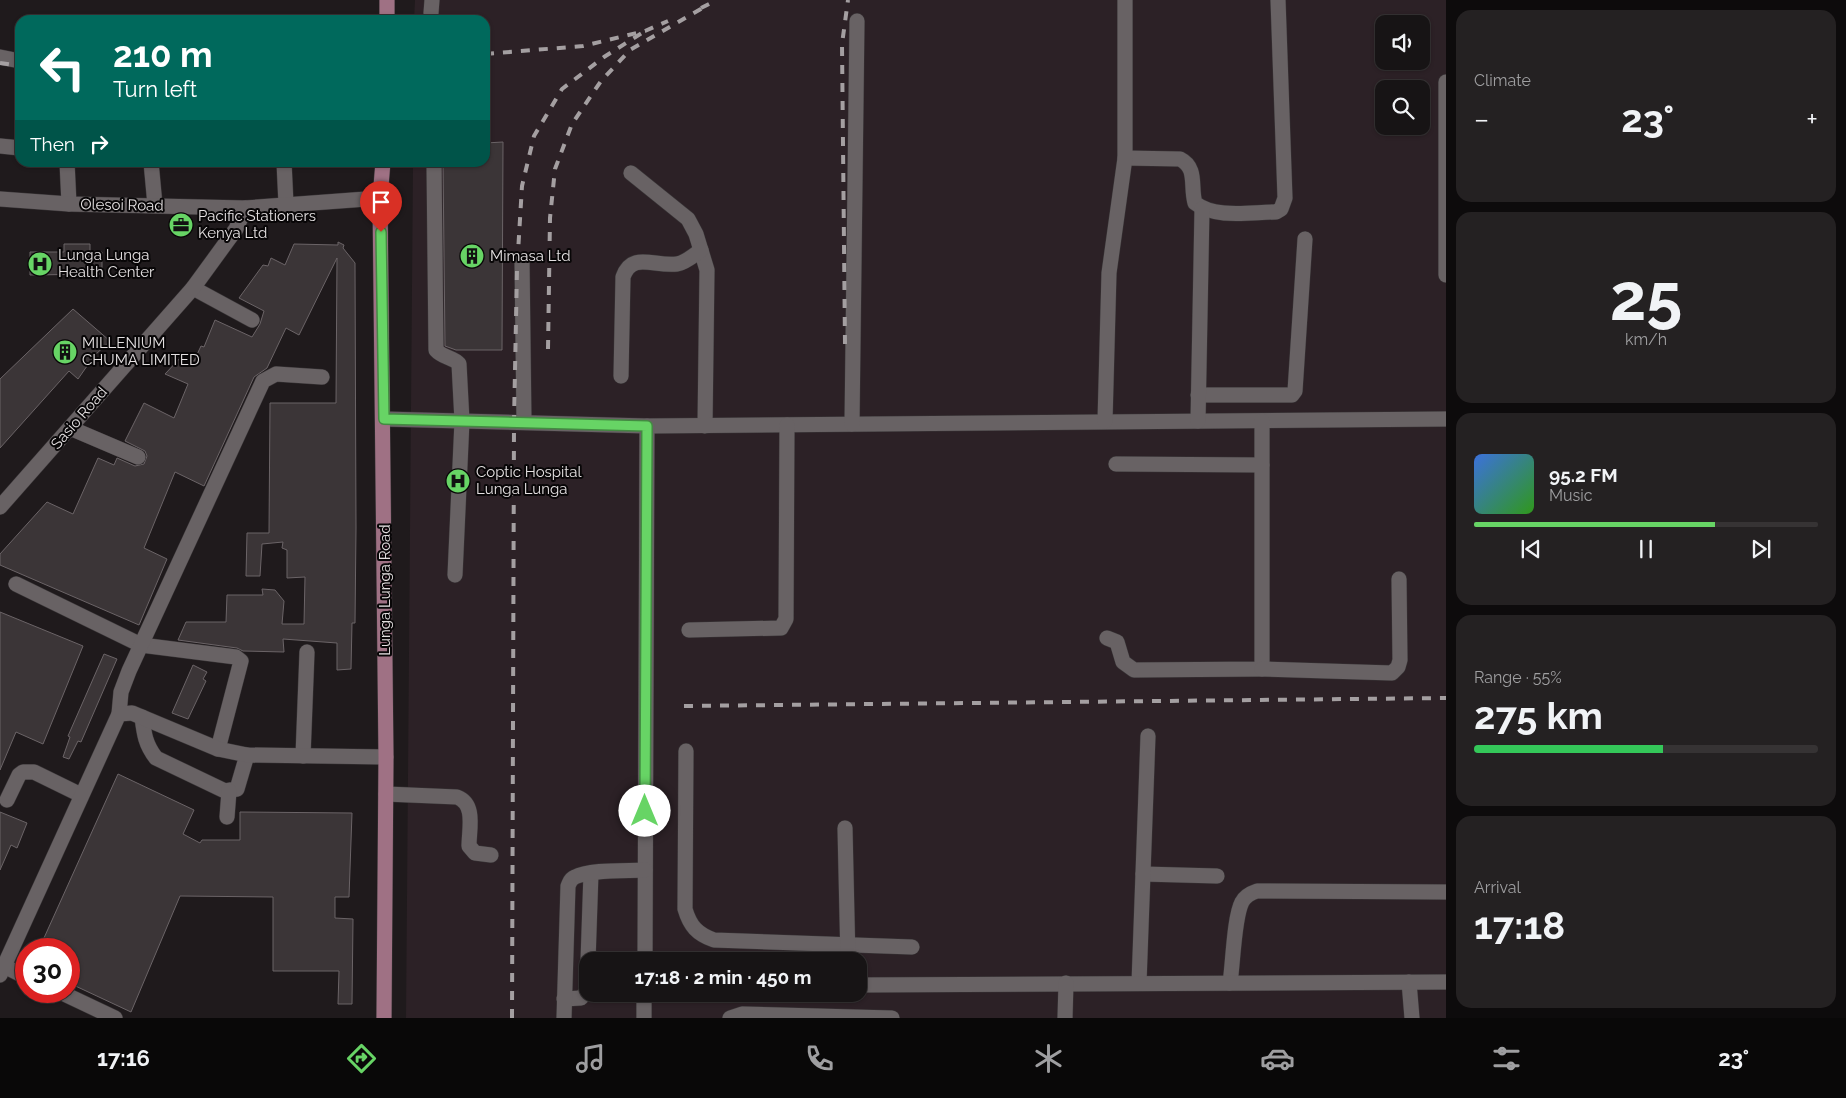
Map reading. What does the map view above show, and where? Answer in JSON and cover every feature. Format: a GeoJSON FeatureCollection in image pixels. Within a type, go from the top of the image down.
{"type":"FeatureCollection","features":[{"type":"Feature","properties":{"kind":"main road"},"geometry":{"type":"LineString","coordinates":[[387,0],[387,15]]}},
{"type":"Feature","properties":{"kind":"main road","name":"Lunga Lunga Road"},"geometry":{"type":"LineString","coordinates":[[383,167],[380,198],[384,419],[386,757],[384,1018]]}},
{"type":"Feature","properties":{"kind":"street"},"geometry":{"type":"LineString","coordinates":[[1105,422],[1109,273],[1125,158],[1125,0]]}},
{"type":"Feature","properties":{"kind":"street"},"geometry":{"type":"LineString","coordinates":[[1125,158],[1180,159],[1185,162],[1192,172],[1195,203],[1202,209],[1216,212],[1276,212],[1281,209],[1285,198],[1278,0]]}},
{"type":"Feature","properties":{"kind":"street"},"geometry":{"type":"LineString","coordinates":[[852,424],[858,21]]}},
{"type":"Feature","properties":{"kind":"street"},"geometry":{"type":"LineString","coordinates":[[0,57],[15,60]]}},
{"type":"Feature","properties":{"kind":"street"},"geometry":{"type":"LineString","coordinates":[[1446,82],[1446,275]]}},
{"type":"Feature","properties":{"kind":"street"},"geometry":{"type":"LineString","coordinates":[[0,146],[15,148]]}},
{"type":"Feature","properties":{"kind":"street"},"geometry":{"type":"LineString","coordinates":[[68,167],[69,204]]}},
{"type":"Feature","properties":{"kind":"street"},"geometry":{"type":"LineString","coordinates":[[151,167],[155,205]]}},
{"type":"Feature","properties":{"kind":"street"},"geometry":{"type":"LineString","coordinates":[[284,167],[286,204]]}},
{"type":"Feature","properties":{"kind":"street"},"geometry":{"type":"LineString","coordinates":[[434,167],[436,350],[440,355],[459,364],[462,421],[455,576]]}},
{"type":"Feature","properties":{"kind":"street"},"geometry":{"type":"LineString","coordinates":[[632,173],[688,219],[696,234],[707,270],[705,426]]}},
{"type":"Feature","properties":{"kind":"street","name":"Olesoi Road"},"geometry":{"type":"LineString","coordinates":[[0,199],[69,204],[244,208],[380,198]]}},
{"type":"Feature","properties":{"kind":"street","name":"Sasio Road"},"geometry":{"type":"LineString","coordinates":[[0,506],[193,288],[231,236],[244,208]]}},
{"type":"Feature","properties":{"kind":"street"},"geometry":{"type":"LineString","coordinates":[[1198,421],[1202,209]]}},
{"type":"Feature","properties":{"kind":"street"},"geometry":{"type":"LineString","coordinates":[[1198,395],[1292,395],[1295,390],[1305,239]]}},
{"type":"Feature","properties":{"kind":"street"},"geometry":{"type":"LineString","coordinates":[[621,376],[623,278],[626,267],[634,262],[680,264],[701,250]]}},
{"type":"Feature","properties":{"kind":"street"},"geometry":{"type":"LineString","coordinates":[[522,260],[524,422]]}},
{"type":"Feature","properties":{"kind":"street"},"geometry":{"type":"LineString","coordinates":[[193,288],[252,320]]}},
{"type":"Feature","properties":{"kind":"street"},"geometry":{"type":"LineString","coordinates":[[15,974],[2,970],[119,714],[121,692],[141,645],[263,381],[276,374],[322,377]]}},
{"type":"Feature","properties":{"kind":"street"},"geometry":{"type":"LineString","coordinates":[[384,419],[647,426],[1446,419]]}},
{"type":"Feature","properties":{"kind":"street"},"geometry":{"type":"LineString","coordinates":[[1262,421],[1262,669]]}},
{"type":"Feature","properties":{"kind":"street"},"geometry":{"type":"LineString","coordinates":[[689,630],[781,628],[786,619],[787,425]]}},
{"type":"Feature","properties":{"kind":"street"},"geometry":{"type":"LineString","coordinates":[[645,952],[647,426]]}},
{"type":"Feature","properties":{"kind":"street"},"geometry":{"type":"LineString","coordinates":[[70,428],[138,457]]}},
{"type":"Feature","properties":{"kind":"street"},"geometry":{"type":"LineString","coordinates":[[1116,464],[1262,465]]}},
{"type":"Feature","properties":{"kind":"street"},"geometry":{"type":"LineString","coordinates":[[1107,638],[1117,642],[1123,662],[1134,670],[1262,669],[1392,672],[1398,667],[1400,660],[1399,579]]}},
{"type":"Feature","properties":{"kind":"street"},"geometry":{"type":"LineString","coordinates":[[16,584],[141,645],[236,657],[241,661],[218,749]]}},
{"type":"Feature","properties":{"kind":"street"},"geometry":{"type":"LineString","coordinates":[[303,756],[307,652]]}},
{"type":"Feature","properties":{"kind":"street"},"geometry":{"type":"LineString","coordinates":[[119,714],[132,713],[142,716],[218,749],[247,755],[386,757]]}},
{"type":"Feature","properties":{"kind":"street"},"geometry":{"type":"LineString","coordinates":[[142,716],[144,738],[148,748],[156,758],[229,791],[237,789],[240,785],[247,755]]}},
{"type":"Feature","properties":{"kind":"street"},"geometry":{"type":"LineString","coordinates":[[1139,983],[1148,736]]}},
{"type":"Feature","properties":{"kind":"street"},"geometry":{"type":"LineString","coordinates":[[686,751],[685,909],[688,921],[700,935],[714,940],[912,946]]}},
{"type":"Feature","properties":{"kind":"street"},"geometry":{"type":"LineString","coordinates":[[7,800],[19,775],[28,771],[81,794]]}},
{"type":"Feature","properties":{"kind":"street"},"geometry":{"type":"LineString","coordinates":[[227,817],[229,791]]}},
{"type":"Feature","properties":{"kind":"street"},"geometry":{"type":"LineString","coordinates":[[386,794],[457,796],[464,799],[469,809],[469,846],[475,853],[491,855]]}},
{"type":"Feature","properties":{"kind":"street"},"geometry":{"type":"LineString","coordinates":[[845,828],[848,952]]}},
{"type":"Feature","properties":{"kind":"street"},"geometry":{"type":"LineString","coordinates":[[564,1018],[568,886],[571,879],[576,876],[591,874],[645,870]]}},
{"type":"Feature","properties":{"kind":"street"},"geometry":{"type":"LineString","coordinates":[[588,952],[591,874]]}},
{"type":"Feature","properties":{"kind":"street"},"geometry":{"type":"LineString","coordinates":[[1143,874],[1217,876]]}},
{"type":"Feature","properties":{"kind":"street"},"geometry":{"type":"LineString","coordinates":[[1230,983],[1239,913],[1242,901],[1248,894],[1257,891],[1446,892]]}},
{"type":"Feature","properties":{"kind":"street"},"geometry":{"type":"LineString","coordinates":[[1409,982],[1412,1018]]}},
{"type":"Feature","properties":{"kind":"street"},"geometry":{"type":"LineString","coordinates":[[867,985],[1446,982]]}},
{"type":"Feature","properties":{"kind":"street"},"geometry":{"type":"LineString","coordinates":[[1065,1018],[1066,983]]}},
{"type":"Feature","properties":{"kind":"street"},"geometry":{"type":"LineString","coordinates":[[564,999],[579,998]]}},
{"type":"Feature","properties":{"kind":"street"},"geometry":{"type":"LineString","coordinates":[[80,1001],[115,1018]]}},
{"type":"Feature","properties":{"kind":"street"},"geometry":{"type":"LineString","coordinates":[[644,1002],[644,1018]]}},
{"type":"Feature","properties":{"kind":"street"},"geometry":{"type":"LineString","coordinates":[[730,1018],[742,1014],[892,1018]]}},
{"type":"Feature","properties":{"kind":"shaded area"},"geometry":{"type":"Polygon","coordinates":[[[415,0],[1446,0],[1446,1018],[406,1018],[413,167],[490,167],[490,15],[414,15],[415,0]]]}},
{"type":"Feature","properties":{"kind":"building","name":"Mimasa Ltd"},"geometry":{"type":"Polygon","coordinates":[[[503,142],[502,350],[456,350],[445,346],[443,167],[490,167],[490,143],[503,142]]]}},
{"type":"Feature","properties":{"kind":"building"},"geometry":{"type":"Polygon","coordinates":[[[338,242],[344,245],[343,248],[355,263],[356,528],[355,623],[352,623],[351,669],[337,670],[337,643],[283,639],[284,652],[243,651],[237,648],[178,640],[186,622],[226,622],[227,595],[263,595],[262,589],[275,590],[284,601],[282,624],[304,624],[305,577],[287,578],[287,550],[282,548],[283,542],[262,544],[260,576],[246,576],[247,533],[269,533],[270,403],[336,403],[337,258],[299,335],[286,328],[267,368],[254,377],[204,486],[175,472],[144,548],[167,559],[139,625],[0,565],[0,554],[47,502],[73,514],[98,458],[114,465],[117,458],[135,466],[144,464],[147,456],[145,451],[125,441],[144,403],[174,418],[188,384],[165,374],[182,356],[194,361],[201,346],[204,347],[215,320],[252,337],[260,324],[264,311],[239,298],[263,265],[268,266],[271,258],[285,265],[294,244],[338,245],[338,242]]]}},
{"type":"Feature","properties":{"kind":"building"},"geometry":{"type":"Polygon","coordinates":[[[64,244],[90,244],[90,252],[102,252],[102,274],[30,275],[30,252],[64,252],[64,244]]]}},
{"type":"Feature","properties":{"kind":"building"},"geometry":{"type":"Polygon","coordinates":[[[73,309],[110,341],[94,356],[78,379],[69,371],[0,448],[0,379],[73,309]]]}},
{"type":"Feature","properties":{"kind":"building"},"geometry":{"type":"Polygon","coordinates":[[[0,612],[83,646],[43,744],[16,732],[0,770],[0,612]]]}},
{"type":"Feature","properties":{"kind":"building"},"geometry":{"type":"Polygon","coordinates":[[[104,654],[117,659],[81,742],[78,741],[69,759],[63,757],[70,737],[68,736],[104,654]]]}},
{"type":"Feature","properties":{"kind":"building"},"geometry":{"type":"Polygon","coordinates":[[[193,665],[207,672],[203,679],[206,681],[188,719],[172,713],[193,665]]]}},
{"type":"Feature","properties":{"kind":"building"},"geometry":{"type":"Polygon","coordinates":[[[118,774],[194,810],[183,834],[200,843],[202,840],[240,840],[240,812],[352,813],[349,897],[335,897],[335,918],[353,919],[352,1004],[338,1004],[339,971],[273,971],[273,897],[180,896],[131,1012],[80,988],[80,938],[44,938],[118,774]]]}},
{"type":"Feature","properties":{"kind":"building"},"geometry":{"type":"Polygon","coordinates":[[[0,812],[27,823],[17,848],[11,845],[0,870],[0,812]]]}},
{"type":"Feature","properties":{"kind":"railway"},"geometry":{"type":"LineString","coordinates":[[701,8],[717,0]]}},
{"type":"Feature","properties":{"kind":"railway"},"geometry":{"type":"LineString","coordinates":[[845,344],[842,44],[848,0]]}},
{"type":"Feature","properties":{"kind":"railway"},"geometry":{"type":"LineString","coordinates":[[548,349],[550,218],[555,169],[572,124],[601,81],[630,50],[706,6]]}},
{"type":"Feature","properties":{"kind":"railway"},"geometry":{"type":"LineString","coordinates":[[490,54],[583,46],[645,31],[668,21]]}},
{"type":"Feature","properties":{"kind":"railway"},"geometry":{"type":"LineString","coordinates":[[512,1018],[514,422],[517,269],[522,186],[534,136],[562,89],[604,57],[645,31]]}},
{"type":"Feature","properties":{"kind":"railway"},"geometry":{"type":"LineString","coordinates":[[0,63],[15,65]]}},
{"type":"Feature","properties":{"kind":"railway"},"geometry":{"type":"LineString","coordinates":[[684,706],[1446,698]]}},
{"type":"Feature","properties":{"kind":"place","name":"Pacific Stationers Kenya Ltd"},"geometry":{"type":"Point","coordinates":[181,225]}},
{"type":"Feature","properties":{"kind":"place","name":"Mimasa Ltd"},"geometry":{"type":"Point","coordinates":[472,256]}},
{"type":"Feature","properties":{"kind":"place","name":"Lunga Lunga Health Center"},"geometry":{"type":"Point","coordinates":[40,264]}},
{"type":"Feature","properties":{"kind":"place","name":"MILLENIUM CHUMA LIMITED"},"geometry":{"type":"Point","coordinates":[65,352]}},
{"type":"Feature","properties":{"kind":"place","name":"Coptic Hospital Lunga Lunga"},"geometry":{"type":"Point","coordinates":[458,481]}},
{"type":"Feature","properties":{"kind":"route"},"geometry":{"type":"LineString","coordinates":[[381,232],[384,419],[647,426],[645,811]]}}]}
